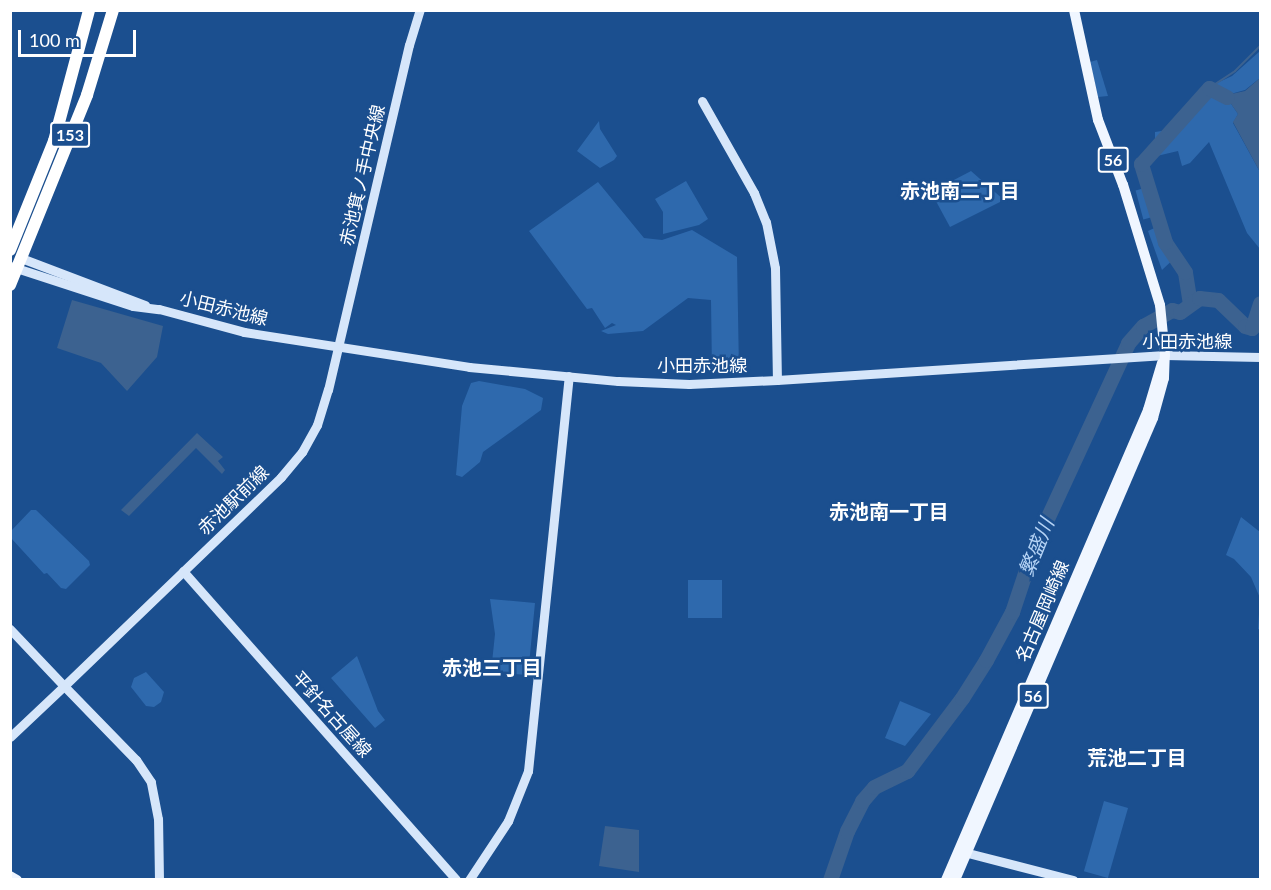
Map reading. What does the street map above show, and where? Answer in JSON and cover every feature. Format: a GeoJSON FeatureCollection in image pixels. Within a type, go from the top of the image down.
{"type":"FeatureCollection","features":[{"type":"Feature","properties":{"kind":"highway","name":"153"},"geometry":{"type":"LineString","coordinates":[[10,285],[14,259],[54,141],[89,10]]}},
{"type":"Feature","properties":{"kind":"highway","name":"153"},"geometry":{"type":"LineString","coordinates":[[14,259],[87,95],[113,10]]}},
{"type":"Feature","properties":{"kind":"main road","name":"名古屋岡崎線"},"geometry":{"type":"LineString","coordinates":[[946,879],[962,852],[1153,418],[1164,378],[1165,355],[1161,308],[1123,185],[1098,120],[1074,10]]}},
{"type":"Feature","properties":{"kind":"main road","name":"名古屋岡崎線"},"geometry":{"type":"LineString","coordinates":[[955,879],[962,852]]}},
{"type":"Feature","properties":{"kind":"main road"},"geometry":{"type":"LineString","coordinates":[[10,876],[17,879]]}},
{"type":"Feature","properties":{"kind":"street","name":"赤池箕ノ手中央線"},"geometry":{"type":"LineString","coordinates":[[338,349],[409,45],[420,10]]}},
{"type":"Feature","properties":{"kind":"street"},"geometry":{"type":"LineString","coordinates":[[702,101],[754,193],[766,222],[775,268],[777,380]]}},
{"type":"Feature","properties":{"kind":"street","name":"小田赤池線"},"geometry":{"type":"LineString","coordinates":[[14,259],[133,298],[148,307],[244,332],[338,349],[469,367],[569,376],[689,384],[1165,355],[1260,357]]}},
{"type":"Feature","properties":{"kind":"street","name":"赤池駅前線"},"geometry":{"type":"LineString","coordinates":[[10,737],[281,477],[302,452],[317,425],[338,349]]}},
{"type":"Feature","properties":{"kind":"street"},"geometry":{"type":"LineString","coordinates":[[469,879],[508,821],[528,771],[569,376]]}},
{"type":"Feature","properties":{"kind":"street","name":"平針名古屋線"},"geometry":{"type":"LineString","coordinates":[[183,571],[456,879]]}},
{"type":"Feature","properties":{"kind":"street"},"geometry":{"type":"LineString","coordinates":[[10,629],[136,760],[151,782],[159,819],[159,879]]}},
{"type":"Feature","properties":{"kind":"street"},"geometry":{"type":"LineString","coordinates":[[962,852],[1073,879]]}},
{"type":"Feature","properties":{"kind":"shaded area"},"geometry":{"type":"Polygon","coordinates":[[[1260,51],[1260,78],[1245,90],[1227,95],[1227,98],[1238,114],[1233,123],[1260,172],[1260,249],[1247,233],[1209,142],[1190,163],[1182,166],[1178,151],[1144,159],[1155,145],[1155,132],[1168,130],[1206,88],[1232,76],[1260,51]]]}},
{"type":"Feature","properties":{"kind":"shaded area"},"geometry":{"type":"Polygon","coordinates":[[[1097,60],[1108,96],[1098,97],[1090,62],[1097,60]]]}},
{"type":"Feature","properties":{"kind":"shaded area"},"geometry":{"type":"Polygon","coordinates":[[[1260,78],[1260,172],[1233,122],[1238,114],[1227,95],[1245,91],[1260,78]]]}},
{"type":"Feature","properties":{"kind":"shaded area"},"geometry":{"type":"Polygon","coordinates":[[[599,121],[600,129],[617,156],[600,168],[577,151],[599,121]]]}},
{"type":"Feature","properties":{"kind":"shaded area"},"geometry":{"type":"Polygon","coordinates":[[[971,171],[1004,200],[950,227],[931,192],[971,171]]]}},
{"type":"Feature","properties":{"kind":"shaded area"},"geometry":{"type":"Polygon","coordinates":[[[686,181],[708,219],[699,225],[663,234],[663,212],[655,199],[686,181]]]}},
{"type":"Feature","properties":{"kind":"shaded area"},"geometry":{"type":"Polygon","coordinates":[[[598,182],[644,238],[662,240],[692,230],[737,257],[739,371],[712,372],[711,300],[688,298],[643,331],[608,334],[601,331],[616,325],[612,323],[605,328],[592,308],[587,309],[529,231],[598,182]]]}},
{"type":"Feature","properties":{"kind":"shaded area"},"geometry":{"type":"Polygon","coordinates":[[[1152,186],[1160,215],[1143,219],[1136,190],[1152,186]]]}},
{"type":"Feature","properties":{"kind":"shaded area"},"geometry":{"type":"Polygon","coordinates":[[[1163,224],[1178,255],[1162,270],[1148,231],[1163,224]]]}},
{"type":"Feature","properties":{"kind":"shaded area"},"geometry":{"type":"Polygon","coordinates":[[[72,300],[163,326],[157,357],[127,391],[101,363],[57,348],[72,300]]]}},
{"type":"Feature","properties":{"kind":"shaded area"},"geometry":{"type":"Polygon","coordinates":[[[479,381],[525,389],[543,398],[541,410],[483,452],[480,462],[462,477],[456,475],[462,406],[471,383],[479,381]]]}},
{"type":"Feature","properties":{"kind":"shaded area"},"geometry":{"type":"Polygon","coordinates":[[[197,433],[223,457],[218,461],[225,470],[222,474],[196,448],[129,516],[121,510],[197,433]]]}},
{"type":"Feature","properties":{"kind":"shaded area"},"geometry":{"type":"Polygon","coordinates":[[[31,510],[36,510],[89,561],[90,565],[66,589],[61,588],[47,573],[44,574],[11,538],[11,531],[31,510]]]}},
{"type":"Feature","properties":{"kind":"shaded area"},"geometry":{"type":"Polygon","coordinates":[[[1241,517],[1260,532],[1260,598],[1251,577],[1234,559],[1226,555],[1241,517]]]}},
{"type":"Feature","properties":{"kind":"shaded area"},"geometry":{"type":"Polygon","coordinates":[[[688,580],[722,580],[722,618],[688,618],[688,580]]]}},
{"type":"Feature","properties":{"kind":"shaded area"},"geometry":{"type":"Polygon","coordinates":[[[1260,598],[1260,630],[1258,629],[1260,598]]]}},
{"type":"Feature","properties":{"kind":"shaded area"},"geometry":{"type":"Polygon","coordinates":[[[490,599],[535,603],[528,675],[491,672],[495,634],[490,599]]]}},
{"type":"Feature","properties":{"kind":"shaded area"},"geometry":{"type":"Polygon","coordinates":[[[357,656],[378,711],[385,720],[375,728],[331,678],[357,656]]]}},
{"type":"Feature","properties":{"kind":"shaded area"},"geometry":{"type":"Polygon","coordinates":[[[146,672],[164,692],[161,702],[154,707],[146,706],[131,687],[134,678],[146,672]]]}},
{"type":"Feature","properties":{"kind":"shaded area"},"geometry":{"type":"Polygon","coordinates":[[[900,701],[931,714],[905,746],[885,738],[900,701]]]}},
{"type":"Feature","properties":{"kind":"shaded area"},"geometry":{"type":"Polygon","coordinates":[[[1104,801],[1128,808],[1108,878],[1084,871],[1104,801]]]}},
{"type":"Feature","properties":{"kind":"shaded area"},"geometry":{"type":"Polygon","coordinates":[[[605,826],[639,830],[639,872],[599,866],[605,826]]]}},
{"type":"Feature","properties":{"kind":"waterway"},"geometry":{"type":"LineString","coordinates":[[1209,88],[1235,71],[1260,46]]}},
{"type":"Feature","properties":{"kind":"waterway"},"geometry":{"type":"LineString","coordinates":[[1190,304],[1185,272],[1165,242],[1141,164],[1209,88],[1227,97]]}},
{"type":"Feature","properties":{"kind":"waterway","name":"繁盛川"},"geometry":{"type":"LineString","coordinates":[[830,880],[847,831],[862,801],[874,787],[907,771],[962,698],[986,660],[1012,612],[1033,549],[1128,343],[1143,326],[1172,310],[1180,312],[1199,298],[1218,300],[1245,326],[1252,328],[1260,303]]}},
{"type":"Feature","properties":{"kind":"district","name":"赤池南二丁目"},"geometry":{"type":"Point","coordinates":[960,190]}},
{"type":"Feature","properties":{"kind":"district","name":"赤池南一丁目"},"geometry":{"type":"Point","coordinates":[889,511]}},
{"type":"Feature","properties":{"kind":"district","name":"赤池三丁目"},"geometry":{"type":"Point","coordinates":[492,667]}},
{"type":"Feature","properties":{"kind":"district","name":"荒池二丁目"},"geometry":{"type":"Point","coordinates":[1137,757]}}]}
